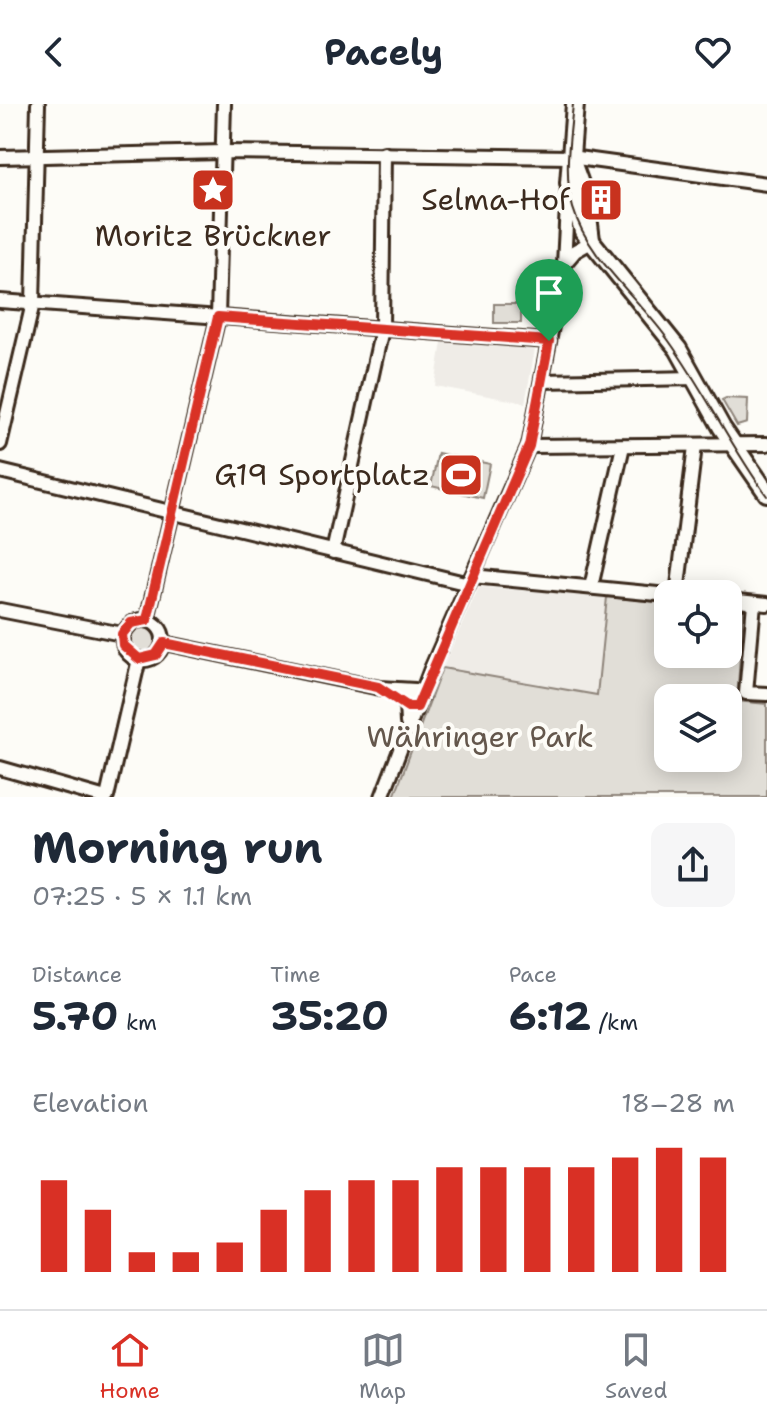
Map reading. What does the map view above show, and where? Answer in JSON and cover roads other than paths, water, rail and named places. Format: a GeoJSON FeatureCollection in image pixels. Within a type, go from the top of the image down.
{"type":"FeatureCollection","features":[{"type":"Feature","properties":{"kind":"main road"},"geometry":{"type":"LineString","coordinates":[[575,104],[569,183],[577,218],[591,242],[657,321],[767,493]]}},
{"type":"Feature","properties":{"kind":"main road"},"geometry":{"type":"LineString","coordinates":[[570,157],[586,200],[591,242]]}},
{"type":"Feature","properties":{"kind":"street"},"geometry":{"type":"LineString","coordinates":[[0,444],[33,303],[38,104]]}},
{"type":"Feature","properties":{"kind":"street"},"geometry":{"type":"LineString","coordinates":[[147,620],[218,317],[224,104]]}},
{"type":"Feature","properties":{"kind":"street"},"geometry":{"type":"LineString","coordinates":[[0,157],[223,152],[570,157],[766,181]]}},
{"type":"Feature","properties":{"kind":"street"},"geometry":{"type":"LineString","coordinates":[[333,552],[382,329],[384,153]]}},
{"type":"Feature","properties":{"kind":"street"},"geometry":{"type":"LineString","coordinates":[[382,797],[406,731],[413,699],[431,669],[529,446],[564,264],[569,183]]}},
{"type":"Feature","properties":{"kind":"street"},"geometry":{"type":"LineString","coordinates":[[564,264],[575,251],[591,242]]}},
{"type":"Feature","properties":{"kind":"street"},"geometry":{"type":"LineString","coordinates":[[0,301],[549,341]]}},
{"type":"Feature","properties":{"kind":"street"},"geometry":{"type":"LineString","coordinates":[[542,381],[696,378]]}},
{"type":"Feature","properties":{"kind":"street"},"geometry":{"type":"LineString","coordinates":[[529,446],[767,444]]}},
{"type":"Feature","properties":{"kind":"street"},"geometry":{"type":"LineString","coordinates":[[591,587],[623,446]]}},
{"type":"Feature","properties":{"kind":"street"},"geometry":{"type":"LineString","coordinates":[[679,580],[695,446]]}},
{"type":"Feature","properties":{"kind":"street"},"geometry":{"type":"LineString","coordinates":[[0,471],[172,515],[470,580],[654,594]]}},
{"type":"Feature","properties":{"kind":"street"},"geometry":{"type":"LineString","coordinates":[[760,603],[746,693],[767,694]]}},
{"type":"Feature","properties":{"kind":"street"},"geometry":{"type":"LineString","coordinates":[[0,610],[122,634]]}},
{"type":"Feature","properties":{"kind":"street"},"geometry":{"type":"LineString","coordinates":[[147,620],[160,629],[164,643],[156,655],[139,659],[126,650],[122,634],[131,623],[147,620]]}},
{"type":"Feature","properties":{"kind":"street"},"geometry":{"type":"LineString","coordinates":[[164,643],[380,688],[413,699]]}},
{"type":"Feature","properties":{"kind":"street"},"geometry":{"type":"LineString","coordinates":[[0,768],[104,797],[139,659]]}},
{"type":"Feature","properties":{"kind":"tram line"},"geometry":{"type":"LineString","coordinates":[[573,104],[568,182],[580,227],[602,261],[669,341],[767,496]]}},
{"type":"Feature","properties":{"kind":"place","name":"Moritz Brückner"},"geometry":{"type":"Point","coordinates":[213,190]}},
{"type":"Feature","properties":{"kind":"place","name":"Selma-Hof"},"geometry":{"type":"Point","coordinates":[601,200]}},
{"type":"Feature","properties":{"kind":"place","name":"G19 Sportplatz"},"geometry":{"type":"Point","coordinates":[461,475]}},
{"type":"Feature","properties":{"kind":"park label","name":"Währinger Park"},"geometry":{"type":"Point","coordinates":[480,737]}}]}
